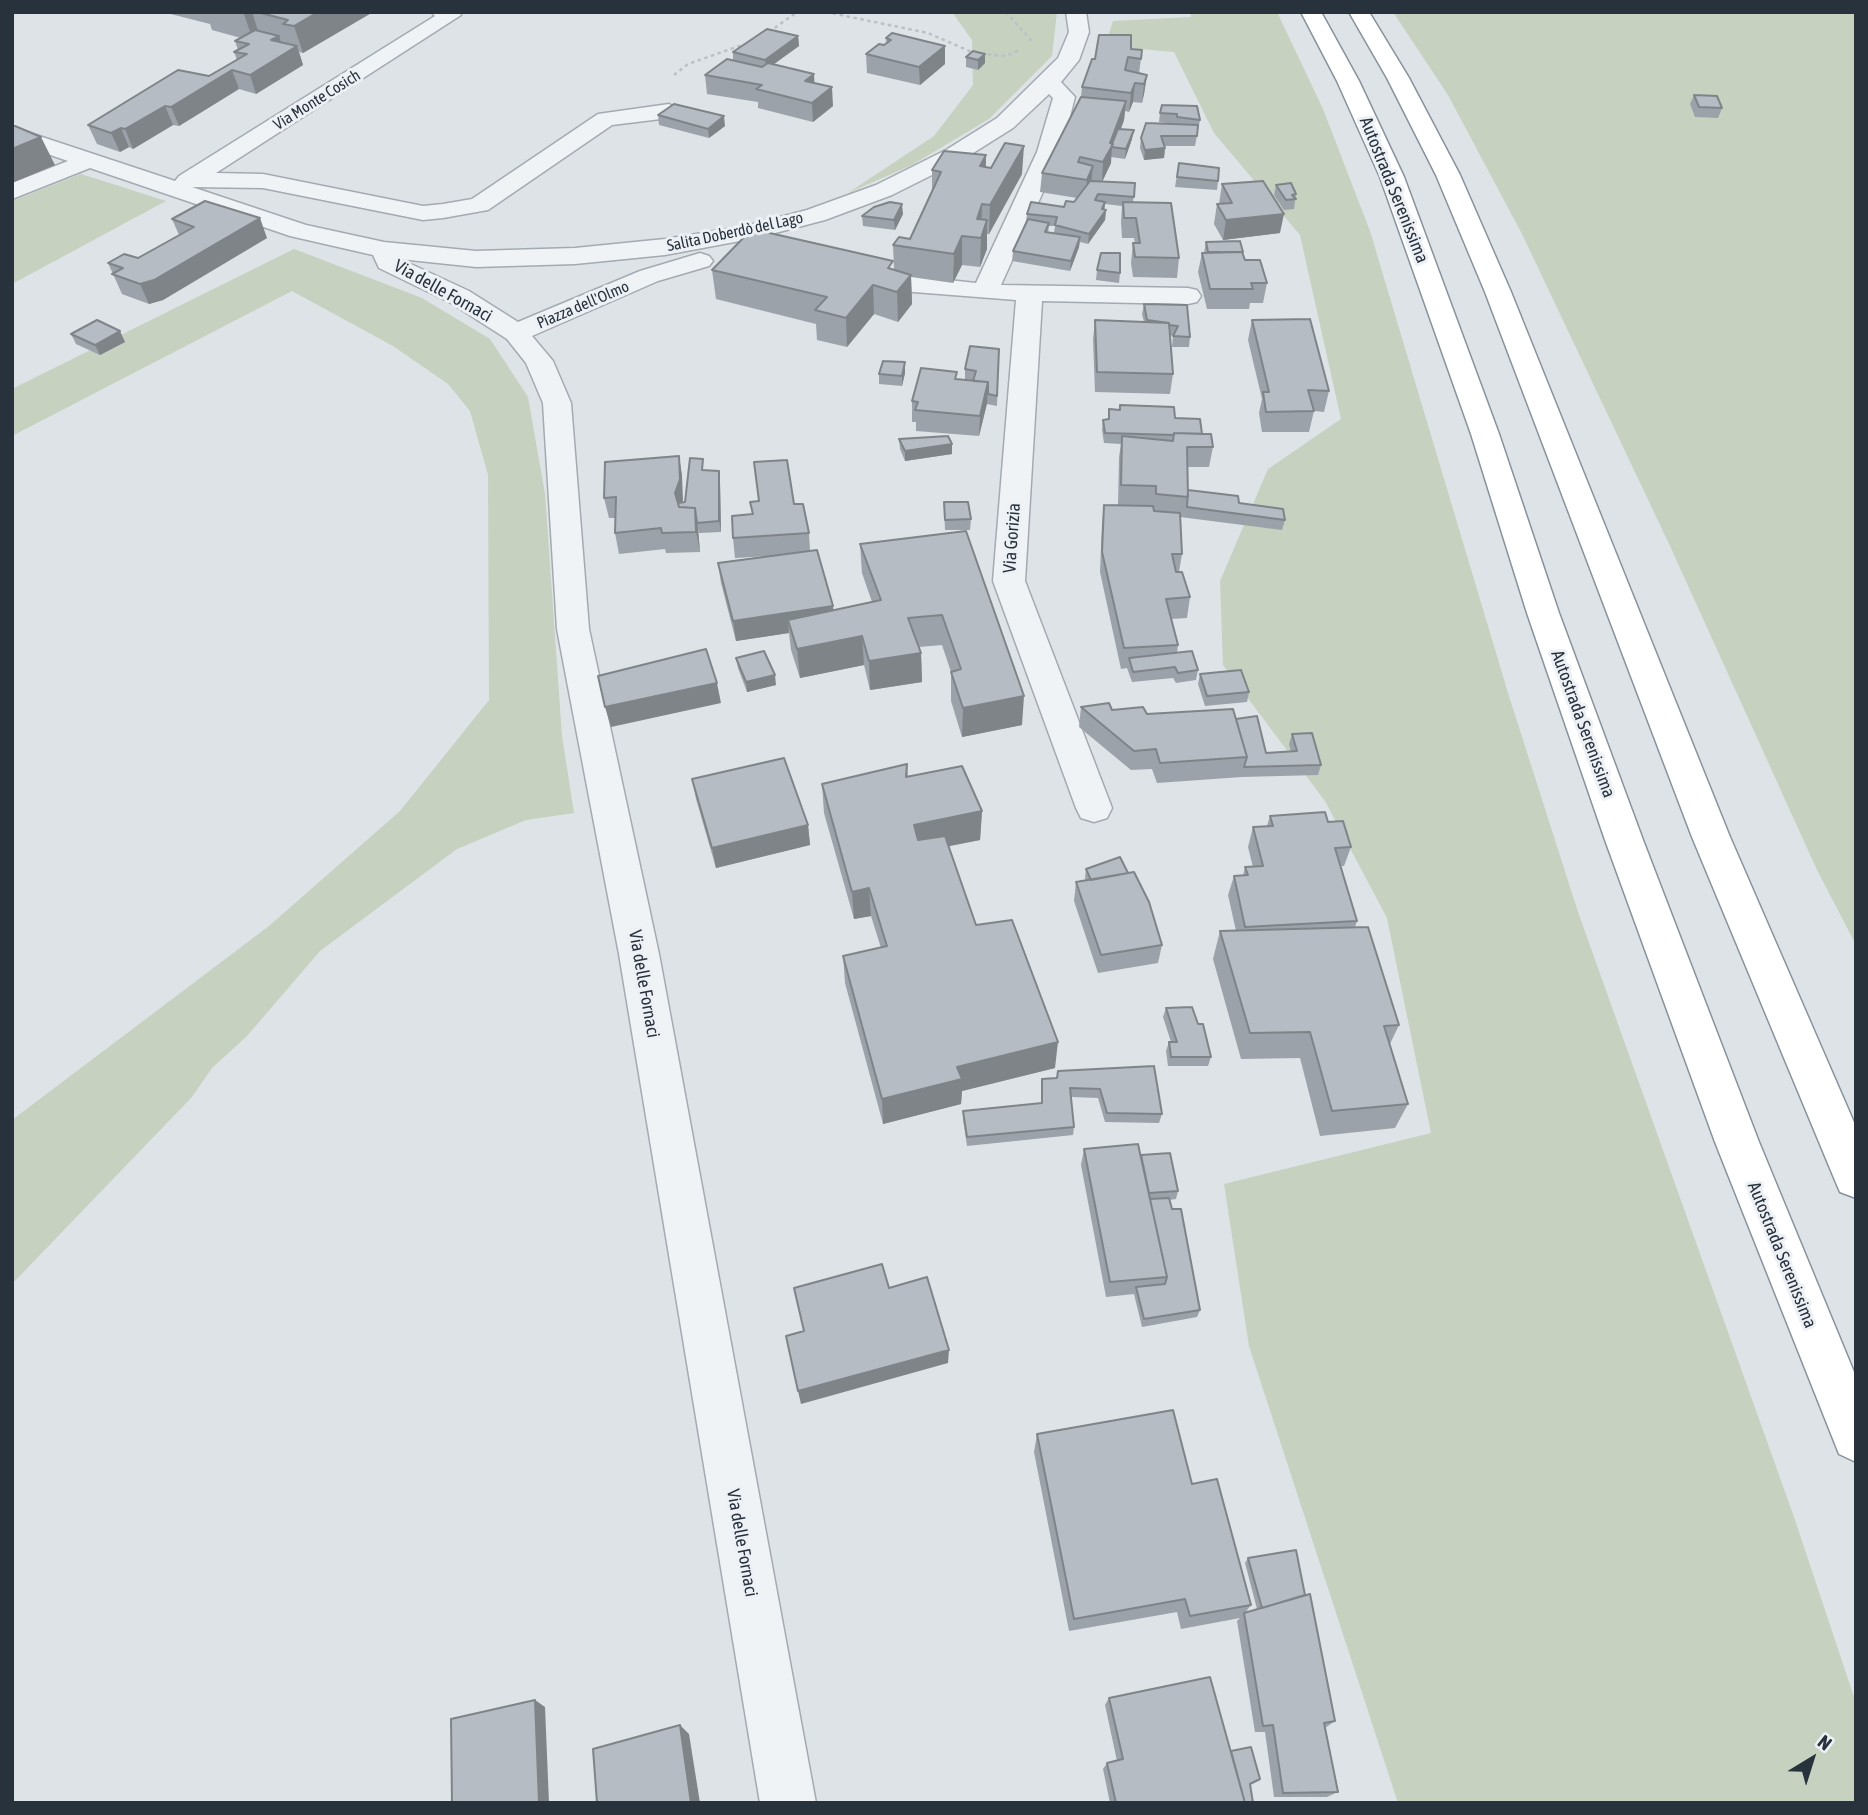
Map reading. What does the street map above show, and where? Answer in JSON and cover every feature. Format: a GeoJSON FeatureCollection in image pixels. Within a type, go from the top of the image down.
{"type":"FeatureCollection","features":[{"type":"Feature","properties":{"kind":"highway","name":"Autostrada Serenissima"},"geometry":{"type":"LineString","coordinates":[[1311,12],[1348,81],[1397,190],[1485,434],[1543,613],[1624,840],[1737,1142],[1856,1437]]}},
{"type":"Feature","properties":{"kind":"highway"},"geometry":{"type":"LineString","coordinates":[[1359,12],[1398,78],[1448,175],[1493,281],[1711,837],[1856,1178]]}},
{"type":"Feature","properties":{"kind":"street","name":"Via Monte Cosich"},"geometry":{"type":"LineString","coordinates":[[183,185],[451,15],[441,12]]}},
{"type":"Feature","properties":{"kind":"street","name":"Salita Doberdò del Lago"},"geometry":{"type":"LineString","coordinates":[[384,250],[476,259],[575,256],[665,247],[747,233],[816,215],[884,190],[954,155],[1005,123],[1049,82],[1068,60],[1079,32],[1076,12]]}},
{"type":"Feature","properties":{"kind":"street"},"geometry":{"type":"LineString","coordinates":[[985,292],[1049,152],[1064,97],[1049,82]]}},
{"type":"Feature","properties":{"kind":"street"},"geometry":{"type":"LineString","coordinates":[[183,185],[263,181],[424,213],[443,211],[479,205],[606,119],[669,111]]}},
{"type":"Feature","properties":{"kind":"street"},"geometry":{"type":"LineString","coordinates":[[12,134],[90,160],[183,185],[299,231],[384,250]]}},
{"type":"Feature","properties":{"kind":"street"},"geometry":{"type":"LineString","coordinates":[[12,192],[90,160]]}},
{"type":"Feature","properties":{"kind":"street","name":"Via delle Fornaci"},"geometry":{"type":"LineString","coordinates":[[384,250],[388,263],[460,297],[516,333],[539,361],[557,403],[573,629],[639,954],[788,1803]]}},
{"type":"Feature","properties":{"kind":"street","name":"Piazza dell'Olmo"},"geometry":{"type":"LineString","coordinates":[[516,333],[649,276],[746,252],[760,254]]}},
{"type":"Feature","properties":{"kind":"street"},"geometry":{"type":"LineString","coordinates":[[838,268],[901,283],[985,292],[1029,295],[1188,296]]}},
{"type":"Feature","properties":{"kind":"street","name":"Via Gorizia"},"geometry":{"type":"LineString","coordinates":[[1029,295],[1009,581],[1094,808]]}},
{"type":"Feature","properties":{"kind":"path"},"geometry":{"type":"LineString","coordinates":[[764,34],[797,12]]}},
{"type":"Feature","properties":{"kind":"path"},"geometry":{"type":"LineString","coordinates":[[825,12],[928,33],[974,53],[1006,56],[1021,50],[1031,40],[1006,12]]}},
{"type":"Feature","properties":{"kind":"path"},"geometry":{"type":"LineString","coordinates":[[606,119],[626,109],[688,64],[752,41]]}},
{"type":"Feature","properties":{"kind":"green space"},"geometry":{"type":"Polygon","coordinates":[[[952,12],[1057,12],[1052,56],[989,119],[912,165],[848,193],[934,136],[973,85],[972,40],[952,12]]]}},
{"type":"Feature","properties":{"kind":"green space"},"geometry":{"type":"Polygon","coordinates":[[[1191,12],[1277,12],[1323,109],[1370,231],[1508,693],[1578,912],[1794,1517],[1856,1703],[1856,1803],[1398,1803],[1249,1346],[1224,1184],[1431,1133],[1387,918],[1325,801],[1223,665],[1220,581],[1268,469],[1341,419],[1300,235],[1214,133],[1174,52],[1105,46],[1113,21],[1191,17],[1191,12]]]}},
{"type":"Feature","properties":{"kind":"green space"},"geometry":{"type":"Polygon","coordinates":[[[1393,12],[1856,12],[1856,945],[1817,870],[1670,546],[1523,236],[1448,95],[1393,12]]]}},
{"type":"Feature","properties":{"kind":"green space"},"geometry":{"type":"Polygon","coordinates":[[[81,174],[166,201],[12,284],[12,201],[81,174]]]}},
{"type":"Feature","properties":{"kind":"green space"},"geometry":{"type":"Polygon","coordinates":[[[294,249],[422,298],[490,339],[528,397],[545,494],[562,736],[574,813],[526,820],[457,849],[320,951],[247,1036],[212,1068],[192,1097],[12,1284],[12,1120],[269,926],[400,811],[489,700],[488,475],[470,411],[448,384],[393,346],[292,291],[12,436],[12,389],[294,249]]]}},
{"type":"Feature","properties":{"kind":"building"},"geometry":{"type":"Polygon","coordinates":[[[257,12],[318,12],[294,26],[283,24],[288,20],[257,12]]]}},
{"type":"Feature","properties":{"kind":"building"},"geometry":{"type":"Polygon","coordinates":[[[767,29],[798,36],[765,60],[733,52],[767,29]]]}},
{"type":"Feature","properties":{"kind":"building"},"geometry":{"type":"Polygon","coordinates":[[[255,30],[279,36],[271,40],[297,46],[250,75],[232,70],[171,107],[165,106],[125,129],[111,133],[88,125],[178,70],[209,76],[247,54],[234,52],[249,44],[235,41],[255,30]]]}},
{"type":"Feature","properties":{"kind":"building"},"geometry":{"type":"Polygon","coordinates":[[[892,33],[945,46],[919,67],[866,54],[879,44],[884,45],[891,40],[886,38],[892,33]]]}},
{"type":"Feature","properties":{"kind":"building"},"geometry":{"type":"Polygon","coordinates":[[[1099,35],[1131,35],[1131,49],[1142,50],[1141,59],[1128,57],[1125,70],[1147,75],[1144,84],[1135,83],[1131,93],[1082,87],[1092,59],[1095,59],[1099,35]]]}},
{"type":"Feature","properties":{"kind":"building"},"geometry":{"type":"Polygon","coordinates":[[[973,51],[985,54],[978,60],[966,57],[973,51]]]}},
{"type":"Feature","properties":{"kind":"building"},"geometry":{"type":"Polygon","coordinates":[[[727,59],[762,67],[768,63],[814,74],[805,81],[832,87],[812,103],[756,89],[762,85],[705,75],[727,59]]]}},
{"type":"Feature","properties":{"kind":"building"},"geometry":{"type":"Polygon","coordinates":[[[1694,95],[1717,96],[1722,108],[1699,107],[1694,95]]]}},
{"type":"Feature","properties":{"kind":"building"},"geometry":{"type":"Polygon","coordinates":[[[1081,97],[1126,101],[1110,143],[1113,144],[1103,162],[1080,157],[1078,162],[1093,166],[1087,180],[1042,173],[1081,97]]]}},
{"type":"Feature","properties":{"kind":"building"},"geometry":{"type":"Polygon","coordinates":[[[674,104],[724,116],[708,129],[658,115],[674,104]]]}},
{"type":"Feature","properties":{"kind":"building"},"geometry":{"type":"Polygon","coordinates":[[[1162,105],[1197,106],[1200,120],[1160,113],[1162,105]]]}},
{"type":"Feature","properties":{"kind":"building"},"geometry":{"type":"Polygon","coordinates":[[[1146,123],[1198,125],[1197,136],[1161,136],[1165,148],[1145,150],[1141,138],[1146,123]]]}},
{"type":"Feature","properties":{"kind":"building"},"geometry":{"type":"Polygon","coordinates":[[[12,126],[15,126],[41,137],[12,149],[12,126]]]}},
{"type":"Feature","properties":{"kind":"building"},"geometry":{"type":"Polygon","coordinates":[[[1118,129],[1134,130],[1126,149],[1112,147],[1118,129]]]}},
{"type":"Feature","properties":{"kind":"building"},"geometry":{"type":"Polygon","coordinates":[[[1005,143],[1024,146],[990,205],[982,204],[977,219],[987,220],[981,238],[962,236],[954,254],[893,245],[899,237],[910,239],[941,172],[932,170],[944,151],[986,155],[980,166],[991,168],[1005,143]]]}},
{"type":"Feature","properties":{"kind":"building"},"geometry":{"type":"Polygon","coordinates":[[[1179,163],[1219,168],[1218,181],[1177,177],[1179,163]]]}},
{"type":"Feature","properties":{"kind":"building"},"geometry":{"type":"Polygon","coordinates":[[[1090,181],[1135,183],[1134,197],[1098,194],[1095,200],[1105,202],[1102,209],[1106,210],[1089,234],[1055,225],[1057,217],[1027,214],[1031,202],[1064,207],[1066,201],[1074,202],[1090,181]]]}},
{"type":"Feature","properties":{"kind":"building"},"geometry":{"type":"Polygon","coordinates":[[[1263,181],[1284,214],[1226,220],[1217,204],[1232,203],[1222,184],[1263,181]]]}},
{"type":"Feature","properties":{"kind":"building"},"geometry":{"type":"Polygon","coordinates":[[[1291,183],[1296,194],[1292,195],[1296,199],[1286,200],[1276,185],[1291,183]]]}},
{"type":"Feature","properties":{"kind":"building"},"geometry":{"type":"Polygon","coordinates":[[[205,201],[260,218],[154,280],[140,284],[112,274],[123,268],[108,263],[124,254],[138,258],[194,227],[172,219],[205,201]]]}},
{"type":"Feature","properties":{"kind":"building"},"geometry":{"type":"Polygon","coordinates":[[[890,202],[902,204],[894,220],[862,216],[874,207],[890,202]]]}},
{"type":"Feature","properties":{"kind":"building"},"geometry":{"type":"Polygon","coordinates":[[[1123,202],[1171,203],[1179,258],[1135,257],[1133,243],[1140,243],[1136,218],[1124,218],[1123,202]]]}},
{"type":"Feature","properties":{"kind":"building"},"geometry":{"type":"Polygon","coordinates":[[[1028,219],[1049,223],[1045,232],[1080,237],[1071,261],[1013,251],[1028,219]]]}},
{"type":"Feature","properties":{"kind":"building"},"geometry":{"type":"Polygon","coordinates":[[[752,229],[893,261],[888,268],[911,275],[897,292],[873,285],[846,318],[815,310],[827,297],[712,270],[752,229]]]}},
{"type":"Feature","properties":{"kind":"building"},"geometry":{"type":"Polygon","coordinates":[[[1240,241],[1243,252],[1208,252],[1206,242],[1240,241]]]}},
{"type":"Feature","properties":{"kind":"building"},"geometry":{"type":"Polygon","coordinates":[[[1242,252],[1245,260],[1260,260],[1267,283],[1251,283],[1253,289],[1210,289],[1202,253],[1242,252]]]}},
{"type":"Feature","properties":{"kind":"building"},"geometry":{"type":"Polygon","coordinates":[[[1101,253],[1120,253],[1120,273],[1097,270],[1101,253]]]}},
{"type":"Feature","properties":{"kind":"building"},"geometry":{"type":"Polygon","coordinates":[[[1144,304],[1187,305],[1190,337],[1173,336],[1178,326],[1147,320],[1144,304]]]}},
{"type":"Feature","properties":{"kind":"building"},"geometry":{"type":"Polygon","coordinates":[[[1310,319],[1329,391],[1308,390],[1314,411],[1266,412],[1263,392],[1269,392],[1252,320],[1310,319]]]}},
{"type":"Feature","properties":{"kind":"building"},"geometry":{"type":"Polygon","coordinates":[[[97,320],[120,331],[95,345],[71,334],[97,320]]]}},
{"type":"Feature","properties":{"kind":"building"},"geometry":{"type":"Polygon","coordinates":[[[1095,320],[1169,323],[1173,374],[1097,372],[1095,320]]]}},
{"type":"Feature","properties":{"kind":"building"},"geometry":{"type":"Polygon","coordinates":[[[970,346],[999,349],[997,396],[988,394],[988,382],[973,381],[976,371],[965,369],[970,346]]]}},
{"type":"Feature","properties":{"kind":"building"},"geometry":{"type":"Polygon","coordinates":[[[883,361],[905,362],[902,376],[879,374],[883,361]]]}},
{"type":"Feature","properties":{"kind":"building"},"geometry":{"type":"Polygon","coordinates":[[[921,368],[957,372],[955,379],[988,382],[980,416],[915,410],[918,402],[912,401],[921,368]]]}},
{"type":"Feature","properties":{"kind":"building"},"geometry":{"type":"Polygon","coordinates":[[[1120,405],[1174,407],[1175,418],[1200,419],[1202,434],[1105,433],[1103,420],[1109,419],[1109,409],[1120,410],[1120,405]]]}},
{"type":"Feature","properties":{"kind":"building"},"geometry":{"type":"Polygon","coordinates":[[[1174,433],[1211,434],[1213,447],[1187,447],[1188,497],[1156,494],[1156,486],[1121,485],[1122,436],[1173,441],[1174,433]]]}},
{"type":"Feature","properties":{"kind":"building"},"geometry":{"type":"Polygon","coordinates":[[[948,436],[952,444],[905,451],[899,439],[948,436]]]}},
{"type":"Feature","properties":{"kind":"building"},"geometry":{"type":"Polygon","coordinates":[[[679,456],[680,479],[675,493],[679,507],[695,508],[696,532],[662,533],[661,528],[615,533],[616,497],[604,498],[605,462],[679,456]]]}},
{"type":"Feature","properties":{"kind":"building"},"geometry":{"type":"Polygon","coordinates":[[[690,458],[703,459],[702,470],[719,471],[719,521],[697,523],[695,508],[679,507],[678,503],[685,502],[690,458]]]}},
{"type":"Feature","properties":{"kind":"building"},"geometry":{"type":"Polygon","coordinates":[[[787,460],[794,504],[803,504],[809,533],[733,538],[732,516],[753,514],[750,502],[759,501],[754,462],[787,460]]]}},
{"type":"Feature","properties":{"kind":"building"},"geometry":{"type":"Polygon","coordinates":[[[1188,490],[1238,496],[1239,503],[1283,509],[1285,520],[1187,507],[1188,490]]]}},
{"type":"Feature","properties":{"kind":"building"},"geometry":{"type":"Polygon","coordinates":[[[944,502],[968,502],[971,519],[945,520],[944,502]]]}},
{"type":"Feature","properties":{"kind":"building"},"geometry":{"type":"Polygon","coordinates":[[[1104,505],[1153,506],[1154,511],[1180,513],[1182,554],[1172,554],[1176,572],[1182,572],[1190,597],[1166,599],[1178,645],[1124,648],[1102,552],[1104,505]]]}},
{"type":"Feature","properties":{"kind":"building"},"geometry":{"type":"Polygon","coordinates":[[[966,531],[1024,696],[963,708],[951,672],[961,669],[942,615],[908,618],[921,653],[869,661],[862,636],[797,649],[788,620],[881,600],[860,544],[966,531]]]}},
{"type":"Feature","properties":{"kind":"building"},"geometry":{"type":"Polygon","coordinates":[[[817,550],[833,606],[733,621],[718,563],[817,550]]]}},
{"type":"Feature","properties":{"kind":"building"},"geometry":{"type":"Polygon","coordinates":[[[706,649],[717,683],[605,707],[598,676],[706,649]]]}},
{"type":"Feature","properties":{"kind":"building"},"geometry":{"type":"Polygon","coordinates":[[[764,651],[775,675],[746,682],[736,658],[764,651]]]}},
{"type":"Feature","properties":{"kind":"building"},"geometry":{"type":"Polygon","coordinates":[[[1192,651],[1198,670],[1178,673],[1175,667],[1133,672],[1129,658],[1192,651]]]}},
{"type":"Feature","properties":{"kind":"building"},"geometry":{"type":"Polygon","coordinates":[[[1241,670],[1249,692],[1207,696],[1200,674],[1241,670]]]}},
{"type":"Feature","properties":{"kind":"building"},"geometry":{"type":"Polygon","coordinates":[[[1109,703],[1112,710],[1143,707],[1147,714],[1233,709],[1247,757],[1160,763],[1156,749],[1134,751],[1081,707],[1109,703]]]}},
{"type":"Feature","properties":{"kind":"building"},"geometry":{"type":"Polygon","coordinates":[[[1257,716],[1266,753],[1297,751],[1292,734],[1312,733],[1321,765],[1244,767],[1247,757],[1236,719],[1257,716]]]}},
{"type":"Feature","properties":{"kind":"building"},"geometry":{"type":"Polygon","coordinates":[[[784,758],[808,825],[712,848],[692,779],[784,758]]]}},
{"type":"Feature","properties":{"kind":"building"},"geometry":{"type":"Polygon","coordinates":[[[907,764],[906,777],[962,766],[982,811],[914,825],[918,840],[945,836],[976,925],[1012,920],[1058,1042],[957,1067],[962,1079],[882,1099],[843,956],[887,946],[869,888],[852,892],[822,784],[907,764]]]}},
{"type":"Feature","properties":{"kind":"building"},"geometry":{"type":"Polygon","coordinates":[[[1325,812],[1328,822],[1343,821],[1351,847],[1335,848],[1357,921],[1245,927],[1234,876],[1248,875],[1245,867],[1263,866],[1253,827],[1273,826],[1270,816],[1325,812]]]}},
{"type":"Feature","properties":{"kind":"building"},"geometry":{"type":"Polygon","coordinates":[[[1120,857],[1128,873],[1091,880],[1086,869],[1120,857]]]}},
{"type":"Feature","properties":{"kind":"building"},"geometry":{"type":"Polygon","coordinates":[[[1134,872],[1149,902],[1162,945],[1101,955],[1076,882],[1134,872]]]}},
{"type":"Feature","properties":{"kind":"building"},"geometry":{"type":"Polygon","coordinates":[[[1368,927],[1399,1025],[1384,1026],[1408,1104],[1332,1111],[1310,1032],[1250,1033],[1220,931],[1368,927]]]}},
{"type":"Feature","properties":{"kind":"building"},"geometry":{"type":"Polygon","coordinates":[[[1192,1007],[1198,1024],[1203,1024],[1211,1057],[1171,1057],[1169,1042],[1177,1042],[1166,1008],[1192,1007]]]}},
{"type":"Feature","properties":{"kind":"building"},"geometry":{"type":"Polygon","coordinates":[[[1154,1066],[1162,1114],[1107,1113],[1100,1089],[1070,1088],[1074,1127],[967,1137],[963,1111],[1042,1103],[1042,1079],[1057,1078],[1058,1071],[1154,1066]]]}},
{"type":"Feature","properties":{"kind":"building"},"geometry":{"type":"Polygon","coordinates":[[[1138,1144],[1167,1277],[1110,1282],[1084,1149],[1138,1144]]]}},
{"type":"Feature","properties":{"kind":"building"},"geometry":{"type":"Polygon","coordinates":[[[1170,1153],[1178,1191],[1149,1193],[1141,1155],[1170,1153]]]}},
{"type":"Feature","properties":{"kind":"building"},"geometry":{"type":"Polygon","coordinates":[[[1169,1198],[1172,1209],[1181,1209],[1200,1310],[1144,1319],[1136,1287],[1165,1284],[1167,1277],[1150,1199],[1169,1198]]]}},
{"type":"Feature","properties":{"kind":"building"},"geometry":{"type":"Polygon","coordinates":[[[882,1264],[889,1288],[927,1277],[949,1350],[798,1391],[786,1336],[804,1331],[794,1288],[882,1264]]]}},
{"type":"Feature","properties":{"kind":"building"},"geometry":{"type":"Polygon","coordinates":[[[1173,1410],[1192,1484],[1217,1479],[1251,1605],[1190,1616],[1185,1599],[1074,1619],[1037,1434],[1173,1410]]]}},
{"type":"Feature","properties":{"kind":"building"},"geometry":{"type":"Polygon","coordinates":[[[1296,1550],[1305,1595],[1262,1608],[1248,1558],[1296,1550]]]}},
{"type":"Feature","properties":{"kind":"building"},"geometry":{"type":"Polygon","coordinates":[[[1310,1594],[1335,1721],[1324,1723],[1338,1792],[1283,1793],[1273,1725],[1263,1726],[1244,1613],[1310,1594]]]}},
{"type":"Feature","properties":{"kind":"building"},"geometry":{"type":"Polygon","coordinates":[[[1210,1677],[1245,1803],[1116,1803],[1107,1763],[1123,1759],[1109,1698],[1210,1677]]]}},
{"type":"Feature","properties":{"kind":"building"},"geometry":{"type":"Polygon","coordinates":[[[535,1700],[539,1803],[452,1803],[451,1719],[535,1700]]]}},
{"type":"Feature","properties":{"kind":"building"},"geometry":{"type":"Polygon","coordinates":[[[680,1725],[691,1803],[597,1803],[593,1749],[680,1725]]]}},
{"type":"Feature","properties":{"kind":"building"},"geometry":{"type":"Polygon","coordinates":[[[1251,1747],[1260,1779],[1250,1784],[1253,1803],[1245,1803],[1231,1751],[1251,1747]]]}}]}
